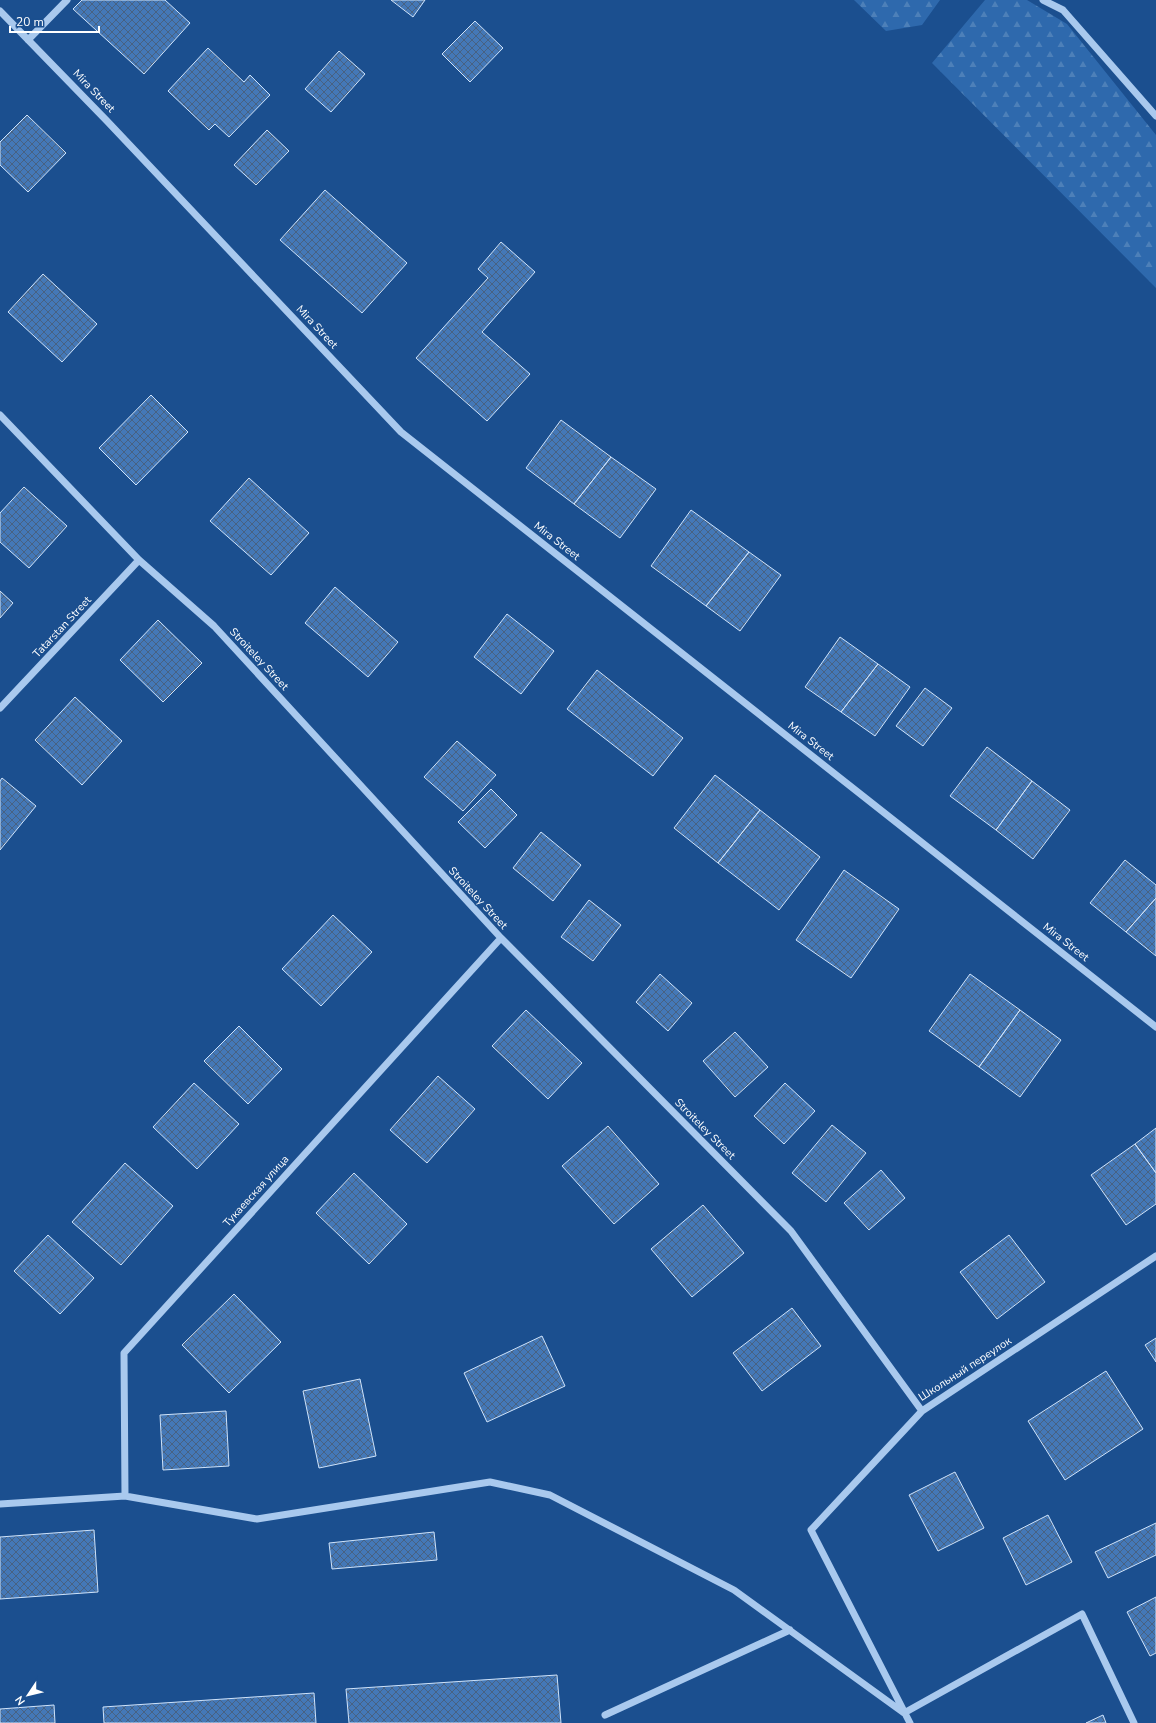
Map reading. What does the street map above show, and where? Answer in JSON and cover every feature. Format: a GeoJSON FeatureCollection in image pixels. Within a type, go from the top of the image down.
{"type":"FeatureCollection","features":[{"type":"Feature","properties":{"kind":"street"},"geometry":{"type":"LineString","coordinates":[[28,40],[66,0]]}},
{"type":"Feature","properties":{"kind":"street"},"geometry":{"type":"LineString","coordinates":[[1043,0],[1063,10],[1156,116]]}},
{"type":"Feature","properties":{"kind":"street","name":"Mira Street"},"geometry":{"type":"LineString","coordinates":[[0,11],[107,121],[401,432],[1156,1027]]}},
{"type":"Feature","properties":{"kind":"street","name":"Stroiteley Street"},"geometry":{"type":"LineString","coordinates":[[0,415],[139,560],[214,626],[501,938],[791,1231],[922,1411]]}},
{"type":"Feature","properties":{"kind":"street","name":"Tatarstan Street"},"geometry":{"type":"LineString","coordinates":[[0,708],[139,560]]}},
{"type":"Feature","properties":{"kind":"street","name":"Тукаевская улица"},"geometry":{"type":"LineString","coordinates":[[125,1496],[124,1352],[501,938]]}},
{"type":"Feature","properties":{"kind":"street","name":"Школьный переулок"},"geometry":{"type":"LineString","coordinates":[[904,1713],[811,1530],[922,1411],[1156,1256]]}},
{"type":"Feature","properties":{"kind":"street"},"geometry":{"type":"LineString","coordinates":[[0,1504],[125,1496],[256,1519],[490,1482],[550,1495],[734,1590],[904,1713],[910,1723]]}},
{"type":"Feature","properties":{"kind":"street"},"geometry":{"type":"LineString","coordinates":[[904,1713],[1082,1614],[1134,1723]]}},
{"type":"Feature","properties":{"kind":"street"},"geometry":{"type":"LineString","coordinates":[[605,1715],[790,1630]]}},
{"type":"Feature","properties":{"kind":"green space"},"geometry":{"type":"Polygon","coordinates":[[[854,0],[940,0],[922,25],[886,31],[854,0]]]}},
{"type":"Feature","properties":{"kind":"green space"},"geometry":{"type":"Polygon","coordinates":[[[985,0],[1027,0],[1067,24],[1156,135],[1156,288],[932,63],[985,0]]]}},
{"type":"Feature","properties":{"kind":"building"},"geometry":{"type":"Polygon","coordinates":[[[82,0],[165,0],[190,23],[144,74],[73,9],[82,0]]]}},
{"type":"Feature","properties":{"kind":"building"},"geometry":{"type":"Polygon","coordinates":[[[391,0],[425,0],[413,17],[391,0]]]}},
{"type":"Feature","properties":{"kind":"building"},"geometry":{"type":"Polygon","coordinates":[[[475,21],[503,48],[470,82],[442,54],[475,21]]]}},
{"type":"Feature","properties":{"kind":"building"},"geometry":{"type":"Polygon","coordinates":[[[208,48],[244,82],[250,75],[270,95],[229,137],[215,124],[209,130],[168,91],[208,48]]]}},
{"type":"Feature","properties":{"kind":"building"},"geometry":{"type":"Polygon","coordinates":[[[339,51],[365,74],[331,112],[305,89],[339,51]]]}},
{"type":"Feature","properties":{"kind":"building"},"geometry":{"type":"Polygon","coordinates":[[[27,115],[66,153],[28,192],[0,165],[0,142],[27,115]]]}},
{"type":"Feature","properties":{"kind":"building"},"geometry":{"type":"Polygon","coordinates":[[[267,130],[289,151],[256,185],[234,165],[267,130]]]}},
{"type":"Feature","properties":{"kind":"building"},"geometry":{"type":"Polygon","coordinates":[[[325,190],[407,263],[362,313],[280,240],[325,190]]]}},
{"type":"Feature","properties":{"kind":"building"},"geometry":{"type":"Polygon","coordinates":[[[501,242],[535,272],[482,332],[530,374],[487,421],[416,358],[488,278],[478,269],[501,242]]]}},
{"type":"Feature","properties":{"kind":"building"},"geometry":{"type":"Polygon","coordinates":[[[43,274],[97,324],[62,362],[8,312],[43,274]]]}},
{"type":"Feature","properties":{"kind":"building"},"geometry":{"type":"Polygon","coordinates":[[[151,395],[188,432],[136,485],[99,448],[151,395]]]}},
{"type":"Feature","properties":{"kind":"building"},"geometry":{"type":"Polygon","coordinates":[[[561,420],[611,457],[574,504],[526,468],[561,420]]]}},
{"type":"Feature","properties":{"kind":"building"},"geometry":{"type":"Polygon","coordinates":[[[611,457],[656,489],[620,538],[574,504],[611,457]]]}},
{"type":"Feature","properties":{"kind":"building"},"geometry":{"type":"Polygon","coordinates":[[[249,478],[309,533],[271,575],[210,521],[249,478]]]}},
{"type":"Feature","properties":{"kind":"building"},"geometry":{"type":"Polygon","coordinates":[[[24,487],[67,526],[29,568],[0,542],[0,513],[24,487]]]}},
{"type":"Feature","properties":{"kind":"building"},"geometry":{"type":"Polygon","coordinates":[[[691,510],[749,552],[706,606],[651,566],[691,510]]]}},
{"type":"Feature","properties":{"kind":"building"},"geometry":{"type":"Polygon","coordinates":[[[749,552],[781,575],[740,631],[706,606],[749,552]]]}},
{"type":"Feature","properties":{"kind":"building"},"geometry":{"type":"Polygon","coordinates":[[[335,587],[398,642],[368,677],[305,623],[335,587]]]}},
{"type":"Feature","properties":{"kind":"building"},"geometry":{"type":"Polygon","coordinates":[[[0,591],[13,603],[0,618],[0,591]]]}},
{"type":"Feature","properties":{"kind":"building"},"geometry":{"type":"Polygon","coordinates":[[[507,614],[554,651],[521,694],[474,657],[507,614]]]}},
{"type":"Feature","properties":{"kind":"building"},"geometry":{"type":"Polygon","coordinates":[[[158,620],[202,663],[163,702],[120,660],[158,620]]]}},
{"type":"Feature","properties":{"kind":"building"},"geometry":{"type":"Polygon","coordinates":[[[840,637],[878,664],[841,712],[805,687],[840,637]]]}},
{"type":"Feature","properties":{"kind":"building"},"geometry":{"type":"Polygon","coordinates":[[[878,664],[910,687],[875,736],[841,712],[878,664]]]}},
{"type":"Feature","properties":{"kind":"building"},"geometry":{"type":"Polygon","coordinates":[[[597,670],[683,738],[653,776],[567,709],[597,670]]]}},
{"type":"Feature","properties":{"kind":"building"},"geometry":{"type":"Polygon","coordinates":[[[925,688],[952,708],[923,746],[896,726],[925,688]]]}},
{"type":"Feature","properties":{"kind":"building"},"geometry":{"type":"Polygon","coordinates":[[[75,697],[122,741],[82,785],[35,740],[75,697]]]}},
{"type":"Feature","properties":{"kind":"building"},"geometry":{"type":"Polygon","coordinates":[[[457,741],[496,775],[463,811],[424,777],[457,741]]]}},
{"type":"Feature","properties":{"kind":"building"},"geometry":{"type":"Polygon","coordinates":[[[987,747],[1032,781],[996,830],[950,796],[987,747]]]}},
{"type":"Feature","properties":{"kind":"building"},"geometry":{"type":"Polygon","coordinates":[[[715,775],[760,810],[718,863],[674,828],[715,775]]]}},
{"type":"Feature","properties":{"kind":"building"},"geometry":{"type":"Polygon","coordinates":[[[2,778],[36,806],[0,850],[0,781],[2,778]]]}},
{"type":"Feature","properties":{"kind":"building"},"geometry":{"type":"Polygon","coordinates":[[[1032,781],[1070,810],[1033,859],[996,830],[1032,781]]]}},
{"type":"Feature","properties":{"kind":"building"},"geometry":{"type":"Polygon","coordinates":[[[491,789],[517,815],[485,848],[458,822],[491,789]]]}},
{"type":"Feature","properties":{"kind":"building"},"geometry":{"type":"Polygon","coordinates":[[[760,810],[820,857],[779,910],[718,863],[760,810]]]}},
{"type":"Feature","properties":{"kind":"building"},"geometry":{"type":"Polygon","coordinates":[[[541,832],[581,865],[553,901],[513,868],[541,832]]]}},
{"type":"Feature","properties":{"kind":"building"},"geometry":{"type":"Polygon","coordinates":[[[1125,860],[1156,885],[1156,898],[1126,932],[1090,903],[1125,860]]]}},
{"type":"Feature","properties":{"kind":"building"},"geometry":{"type":"Polygon","coordinates":[[[844,870],[899,909],[851,978],[796,940],[844,870]]]}},
{"type":"Feature","properties":{"kind":"building"},"geometry":{"type":"Polygon","coordinates":[[[1156,898],[1156,956],[1126,932],[1156,898]]]}},
{"type":"Feature","properties":{"kind":"building"},"geometry":{"type":"Polygon","coordinates":[[[589,900],[621,925],[593,961],[561,937],[589,900]]]}},
{"type":"Feature","properties":{"kind":"building"},"geometry":{"type":"Polygon","coordinates":[[[333,915],[372,952],[321,1006],[282,969],[333,915]]]}},
{"type":"Feature","properties":{"kind":"building"},"geometry":{"type":"Polygon","coordinates":[[[660,974],[692,1003],[668,1031],[636,1002],[660,974]]]}},
{"type":"Feature","properties":{"kind":"building"},"geometry":{"type":"Polygon","coordinates":[[[970,974],[1020,1010],[979,1067],[929,1031],[970,974]]]}},
{"type":"Feature","properties":{"kind":"building"},"geometry":{"type":"Polygon","coordinates":[[[526,1010],[582,1063],[548,1099],[492,1046],[526,1010]]]}},
{"type":"Feature","properties":{"kind":"building"},"geometry":{"type":"Polygon","coordinates":[[[1020,1010],[1061,1040],[1020,1097],[979,1067],[1020,1010]]]}},
{"type":"Feature","properties":{"kind":"building"},"geometry":{"type":"Polygon","coordinates":[[[239,1026],[282,1069],[248,1104],[204,1061],[239,1026]]]}},
{"type":"Feature","properties":{"kind":"building"},"geometry":{"type":"Polygon","coordinates":[[[735,1032],[768,1067],[735,1097],[703,1061],[735,1032]]]}},
{"type":"Feature","properties":{"kind":"building"},"geometry":{"type":"Polygon","coordinates":[[[438,1076],[475,1109],[427,1163],[390,1130],[438,1076]]]}},
{"type":"Feature","properties":{"kind":"building"},"geometry":{"type":"Polygon","coordinates":[[[194,1083],[239,1124],[197,1169],[153,1127],[194,1083]]]}},
{"type":"Feature","properties":{"kind":"building"},"geometry":{"type":"Polygon","coordinates":[[[785,1083],[815,1111],[784,1144],[754,1116],[785,1083]]]}},
{"type":"Feature","properties":{"kind":"building"},"geometry":{"type":"Polygon","coordinates":[[[832,1125],[866,1153],[826,1202],[792,1173],[832,1125]]]}},
{"type":"Feature","properties":{"kind":"building"},"geometry":{"type":"Polygon","coordinates":[[[608,1126],[659,1184],[614,1224],[562,1166],[608,1126]]]}},
{"type":"Feature","properties":{"kind":"building"},"geometry":{"type":"Polygon","coordinates":[[[1156,1128],[1156,1173],[1135,1144],[1156,1128]]]}},
{"type":"Feature","properties":{"kind":"building"},"geometry":{"type":"Polygon","coordinates":[[[1135,1144],[1156,1173],[1156,1204],[1126,1225],[1091,1175],[1135,1144]]]}},
{"type":"Feature","properties":{"kind":"building"},"geometry":{"type":"Polygon","coordinates":[[[125,1163],[173,1206],[121,1265],[72,1222],[125,1163]]]}},
{"type":"Feature","properties":{"kind":"building"},"geometry":{"type":"Polygon","coordinates":[[[881,1170],[905,1198],[869,1230],[844,1203],[881,1170]]]}},
{"type":"Feature","properties":{"kind":"building"},"geometry":{"type":"Polygon","coordinates":[[[354,1173],[407,1224],[369,1264],[316,1213],[354,1173]]]}},
{"type":"Feature","properties":{"kind":"building"},"geometry":{"type":"Polygon","coordinates":[[[703,1205],[744,1253],[692,1297],[651,1249],[703,1205]]]}},
{"type":"Feature","properties":{"kind":"building"},"geometry":{"type":"Polygon","coordinates":[[[48,1235],[94,1278],[60,1314],[14,1271],[48,1235]]]}},
{"type":"Feature","properties":{"kind":"building"},"geometry":{"type":"Polygon","coordinates":[[[1009,1235],[1045,1282],[997,1319],[960,1272],[1009,1235]]]}},
{"type":"Feature","properties":{"kind":"building"},"geometry":{"type":"Polygon","coordinates":[[[234,1294],[281,1342],[229,1393],[182,1345],[234,1294]]]}},
{"type":"Feature","properties":{"kind":"building"},"geometry":{"type":"Polygon","coordinates":[[[792,1308],[821,1346],[762,1391],[733,1353],[792,1308]]]}},
{"type":"Feature","properties":{"kind":"building"},"geometry":{"type":"Polygon","coordinates":[[[542,1336],[565,1386],[487,1422],[464,1373],[542,1336]]]}},
{"type":"Feature","properties":{"kind":"building"},"geometry":{"type":"Polygon","coordinates":[[[1156,1338],[1156,1362],[1145,1345],[1156,1338]]]}},
{"type":"Feature","properties":{"kind":"building"},"geometry":{"type":"Polygon","coordinates":[[[1106,1371],[1143,1429],[1065,1480],[1028,1421],[1106,1371]]]}},
{"type":"Feature","properties":{"kind":"building"},"geometry":{"type":"Polygon","coordinates":[[[360,1379],[376,1456],[319,1468],[303,1391],[360,1379]]]}},
{"type":"Feature","properties":{"kind":"building"},"geometry":{"type":"Polygon","coordinates":[[[226,1411],[229,1466],[163,1470],[160,1415],[226,1411]]]}},
{"type":"Feature","properties":{"kind":"building"},"geometry":{"type":"Polygon","coordinates":[[[955,1472],[984,1528],[938,1551],[909,1495],[955,1472]]]}},
{"type":"Feature","properties":{"kind":"building"},"geometry":{"type":"Polygon","coordinates":[[[1048,1515],[1072,1562],[1026,1585],[1003,1538],[1048,1515]]]}},
{"type":"Feature","properties":{"kind":"building"},"geometry":{"type":"Polygon","coordinates":[[[1156,1523],[1156,1555],[1108,1578],[1095,1552],[1156,1523]]]}},
{"type":"Feature","properties":{"kind":"building"},"geometry":{"type":"Polygon","coordinates":[[[94,1530],[98,1592],[0,1599],[0,1537],[94,1530]]]}},
{"type":"Feature","properties":{"kind":"building"},"geometry":{"type":"Polygon","coordinates":[[[434,1532],[437,1560],[332,1569],[329,1543],[434,1532]]]}},
{"type":"Feature","properties":{"kind":"building"},"geometry":{"type":"Polygon","coordinates":[[[1156,1597],[1156,1653],[1150,1656],[1127,1612],[1156,1597]]]}},
{"type":"Feature","properties":{"kind":"building"},"geometry":{"type":"Polygon","coordinates":[[[557,1675],[561,1723],[349,1723],[346,1689],[557,1675]]]}},
{"type":"Feature","properties":{"kind":"building"},"geometry":{"type":"Polygon","coordinates":[[[314,1693],[316,1723],[104,1723],[103,1707],[314,1693]]]}},
{"type":"Feature","properties":{"kind":"building"},"geometry":{"type":"Polygon","coordinates":[[[54,1705],[55,1723],[0,1723],[0,1709],[54,1705]]]}},
{"type":"Feature","properties":{"kind":"building"},"geometry":{"type":"Polygon","coordinates":[[[1103,1715],[1106,1723],[1086,1723],[1103,1715]]]}}]}
